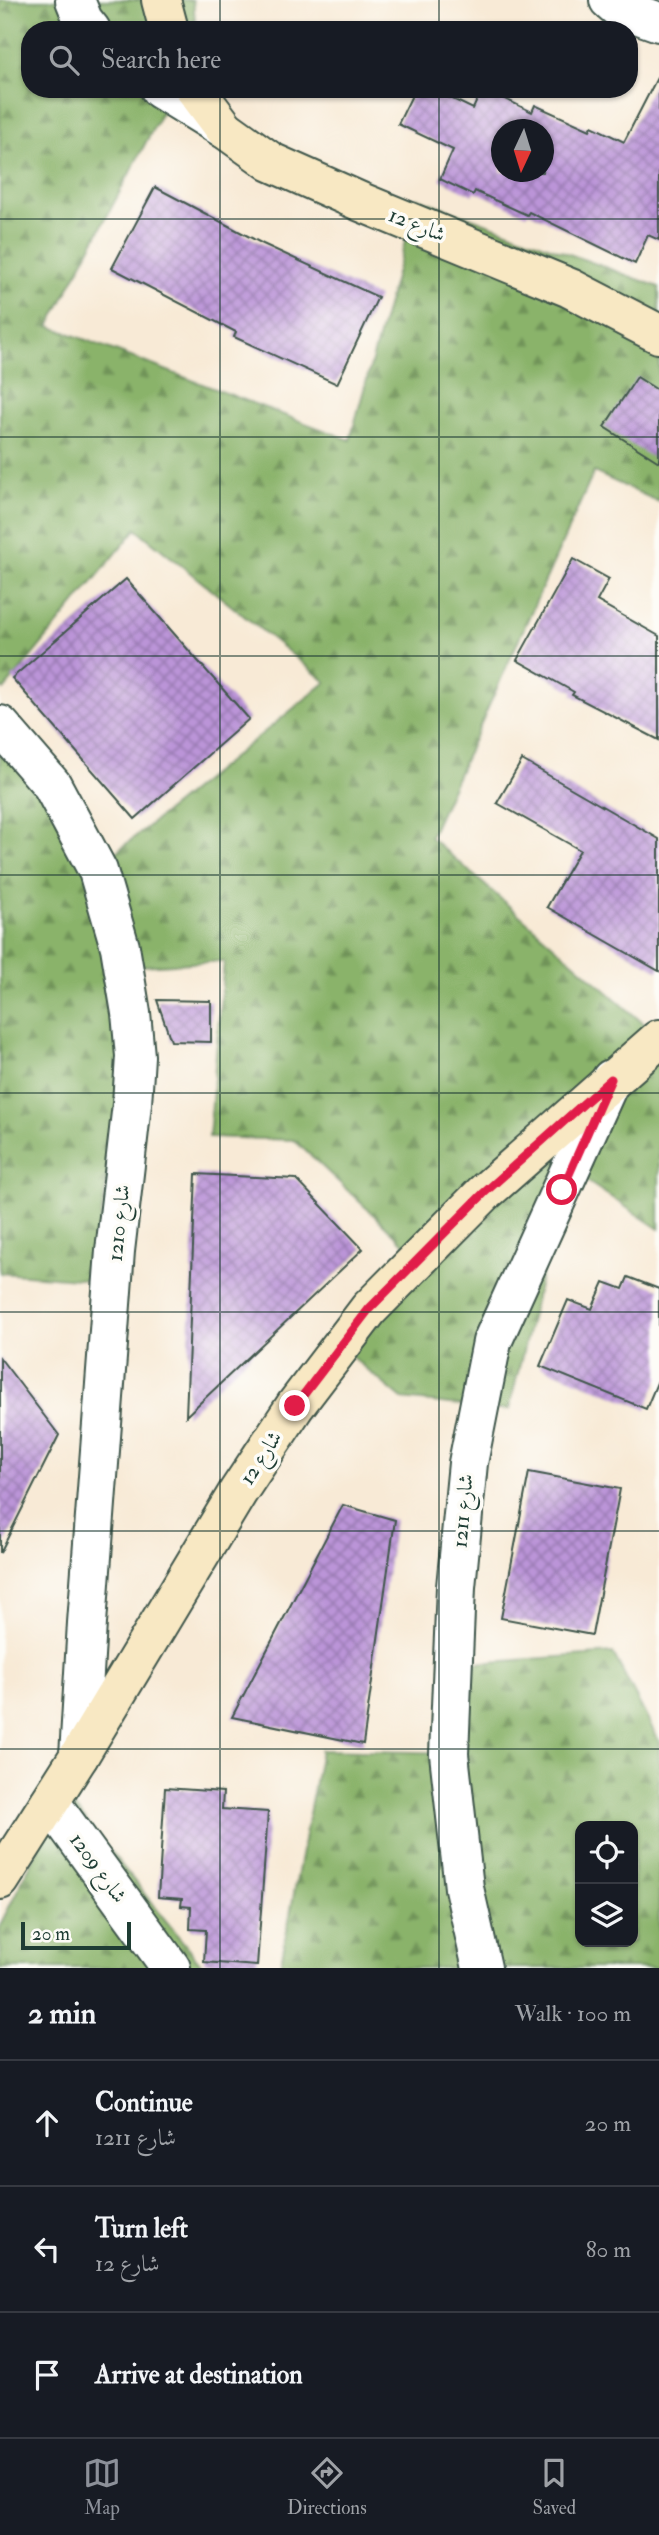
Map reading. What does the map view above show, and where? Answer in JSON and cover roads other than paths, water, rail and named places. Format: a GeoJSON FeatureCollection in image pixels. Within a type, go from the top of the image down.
{"type":"FeatureCollection","features":[{"type":"Feature","properties":{"kind":"main road"},"geometry":{"type":"LineString","coordinates":[[161,0],[167,21]]}},
{"type":"Feature","properties":{"kind":"main road","name":"شارع 12"},"geometry":{"type":"LineString","coordinates":[[202,98],[225,129],[271,162],[570,288],[659,334]]}},
{"type":"Feature","properties":{"kind":"main road","name":"شارع 12"},"geometry":{"type":"LineString","coordinates":[[0,1880],[79,1756],[238,1492],[295,1406],[369,1309],[484,1193],[659,1039]]}},
{"type":"Feature","properties":{"kind":"street"},"geometry":{"type":"LineString","coordinates":[[75,0],[84,21]]}},
{"type":"Feature","properties":{"kind":"street"},"geometry":{"type":"LineString","coordinates":[[609,0],[617,7],[659,22]]}},
{"type":"Feature","properties":{"kind":"street"},"geometry":{"type":"LineString","coordinates":[[175,98],[225,129]]}},
{"type":"Feature","properties":{"kind":"street","name":"شارع 1210"},"geometry":{"type":"LineString","coordinates":[[0,725],[52,785],[97,871],[120,947],[135,1056],[115,1251],[79,1756]]}},
{"type":"Feature","properties":{"kind":"street","name":"شارع 1211"},"geometry":{"type":"LineString","coordinates":[[482,1968],[464,1888],[449,1754],[456,1587],[468,1463],[492,1342],[611,1079]]}},
{"type":"Feature","properties":{"kind":"street","name":"شارع 1209"},"geometry":{"type":"LineString","coordinates":[[50,1802],[171,1968]]}}]}
